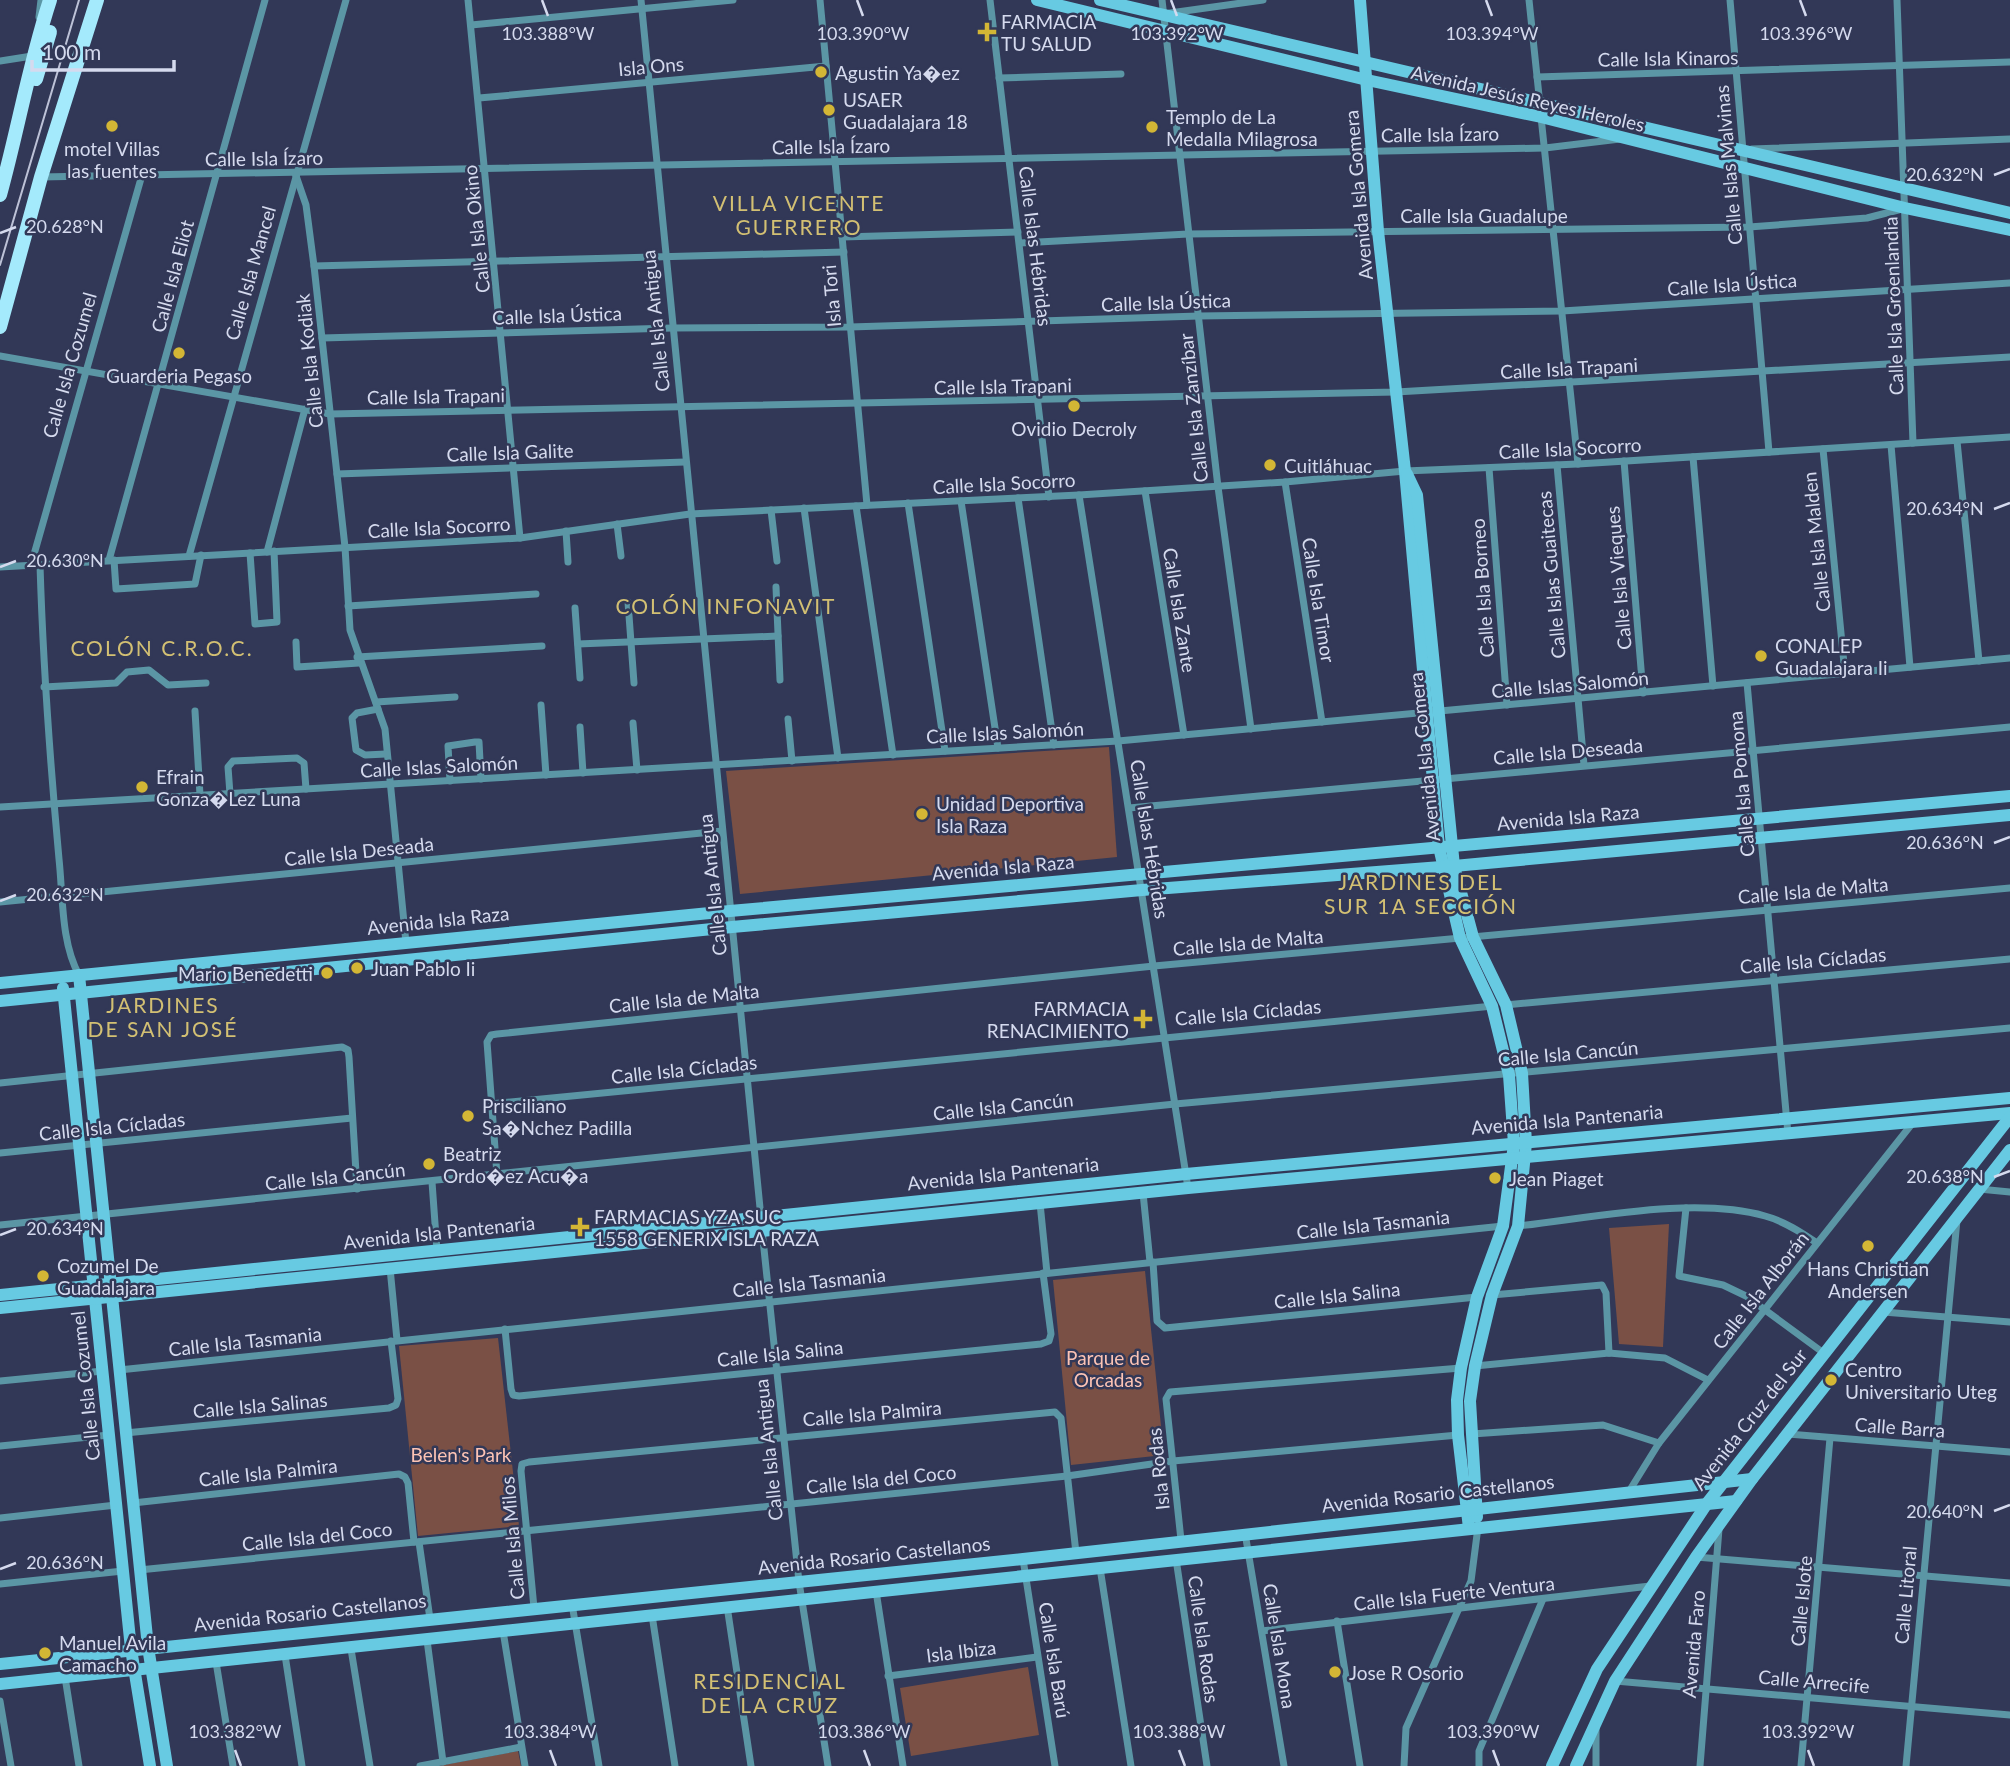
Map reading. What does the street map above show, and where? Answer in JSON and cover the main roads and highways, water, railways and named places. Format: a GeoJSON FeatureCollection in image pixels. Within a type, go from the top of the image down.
{"type":"FeatureCollection","features":[{"type":"Feature","properties":{"kind":"main road"},"geometry":{"type":"LineString","coordinates":[[0,195],[50,0]]}},
{"type":"Feature","properties":{"kind":"main road"},"geometry":{"type":"LineString","coordinates":[[36,59],[59,0]]}},
{"type":"Feature","properties":{"kind":"main road"},"geometry":{"type":"LineString","coordinates":[[0,327],[41,177],[97,0]]}},
{"type":"Feature","properties":{"kind":"tram line"},"geometry":{"type":"LineString","coordinates":[[0,265],[79,0]]}},
{"type":"Feature","properties":{"kind":"place","name":"FARMACIA TU SALUD"},"geometry":{"type":"Point","coordinates":[987,32]}},
{"type":"Feature","properties":{"kind":"place","name":"Agustin Ya�ez"},"geometry":{"type":"Point","coordinates":[821,72]}},
{"type":"Feature","properties":{"kind":"place","name":"USAER Guadalajara 18"},"geometry":{"type":"Point","coordinates":[829,110]}},
{"type":"Feature","properties":{"kind":"place","name":"motel Villas las fuentes"},"geometry":{"type":"Point","coordinates":[112,126]}},
{"type":"Feature","properties":{"kind":"place","name":"Templo de La Medalla Milagrosa"},"geometry":{"type":"Point","coordinates":[1152,127]}},
{"type":"Feature","properties":{"kind":"place","name":"Guarderia Pegaso"},"geometry":{"type":"Point","coordinates":[179,353]}},
{"type":"Feature","properties":{"kind":"place","name":"Ovidio Decroly"},"geometry":{"type":"Point","coordinates":[1074,406]}},
{"type":"Feature","properties":{"kind":"place","name":"Cuitláhuac"},"geometry":{"type":"Point","coordinates":[1270,465]}},
{"type":"Feature","properties":{"kind":"place","name":"CONALEP Guadalajara Ii"},"geometry":{"type":"Point","coordinates":[1761,656]}},
{"type":"Feature","properties":{"kind":"place","name":"Efrain Gonza�Lez Luna"},"geometry":{"type":"Point","coordinates":[142,787]}},
{"type":"Feature","properties":{"kind":"place","name":"Unidad Deportiva Isla Raza"},"geometry":{"type":"Point","coordinates":[922,814]}},
{"type":"Feature","properties":{"kind":"place","name":"Juan Pablo Ii"},"geometry":{"type":"Point","coordinates":[357,968]}},
{"type":"Feature","properties":{"kind":"place","name":"Mario Benedetti"},"geometry":{"type":"Point","coordinates":[327,973]}},
{"type":"Feature","properties":{"kind":"place","name":"FARMACIA RENACIMIENTO"},"geometry":{"type":"Point","coordinates":[1143,1019]}},
{"type":"Feature","properties":{"kind":"place","name":"Prisciliano Sa�Nchez Padilla"},"geometry":{"type":"Point","coordinates":[468,1116]}},
{"type":"Feature","properties":{"kind":"place","name":"Beatriz Ordo�ez Acu�a"},"geometry":{"type":"Point","coordinates":[429,1164]}},
{"type":"Feature","properties":{"kind":"place","name":"Jean Piaget"},"geometry":{"type":"Point","coordinates":[1495,1178]}},
{"type":"Feature","properties":{"kind":"place","name":"FARMACIAS YZA SUC 1558 GENERIX ISLA RAZA"},"geometry":{"type":"Point","coordinates":[580,1227]}},
{"type":"Feature","properties":{"kind":"place","name":"Hans Christian Andersen"},"geometry":{"type":"Point","coordinates":[1868,1246]}},
{"type":"Feature","properties":{"kind":"place","name":"Cozumel De Guadalajara"},"geometry":{"type":"Point","coordinates":[43,1276]}},
{"type":"Feature","properties":{"kind":"place","name":"Centro Universitario Uteg"},"geometry":{"type":"Point","coordinates":[1831,1380]}},
{"type":"Feature","properties":{"kind":"place","name":"Manuel Avila Camacho"},"geometry":{"type":"Point","coordinates":[45,1653]}},
{"type":"Feature","properties":{"kind":"place","name":"Jose R Osorio"},"geometry":{"type":"Point","coordinates":[1335,1672]}},
{"type":"Feature","properties":{"kind":"district","name":"VILLA VICENTE GUERRERO"},"geometry":{"type":"Point","coordinates":[799,214]}},
{"type":"Feature","properties":{"kind":"district","name":"COLÓN INFONAVIT"},"geometry":{"type":"Point","coordinates":[726,605]}},
{"type":"Feature","properties":{"kind":"district","name":"COLÓN C.R.O.C."},"geometry":{"type":"Point","coordinates":[162,647]}},
{"type":"Feature","properties":{"kind":"district","name":"JARDINES DEL SUR 1A SECCIÓN"},"geometry":{"type":"Point","coordinates":[1421,893]}},
{"type":"Feature","properties":{"kind":"district","name":"JARDINES DE SAN JOSÉ"},"geometry":{"type":"Point","coordinates":[163,1016]}},
{"type":"Feature","properties":{"kind":"district","name":"RESIDENCIAL DE LA CRUZ"},"geometry":{"type":"Point","coordinates":[770,1692]}},
{"type":"Feature","properties":{"kind":"park label","name":"Parque de Orcadas"},"geometry":{"type":"Point","coordinates":[1108,1368]}},
{"type":"Feature","properties":{"kind":"park label","name":"Belen's Park"},"geometry":{"type":"Point","coordinates":[461,1454]}}]}
